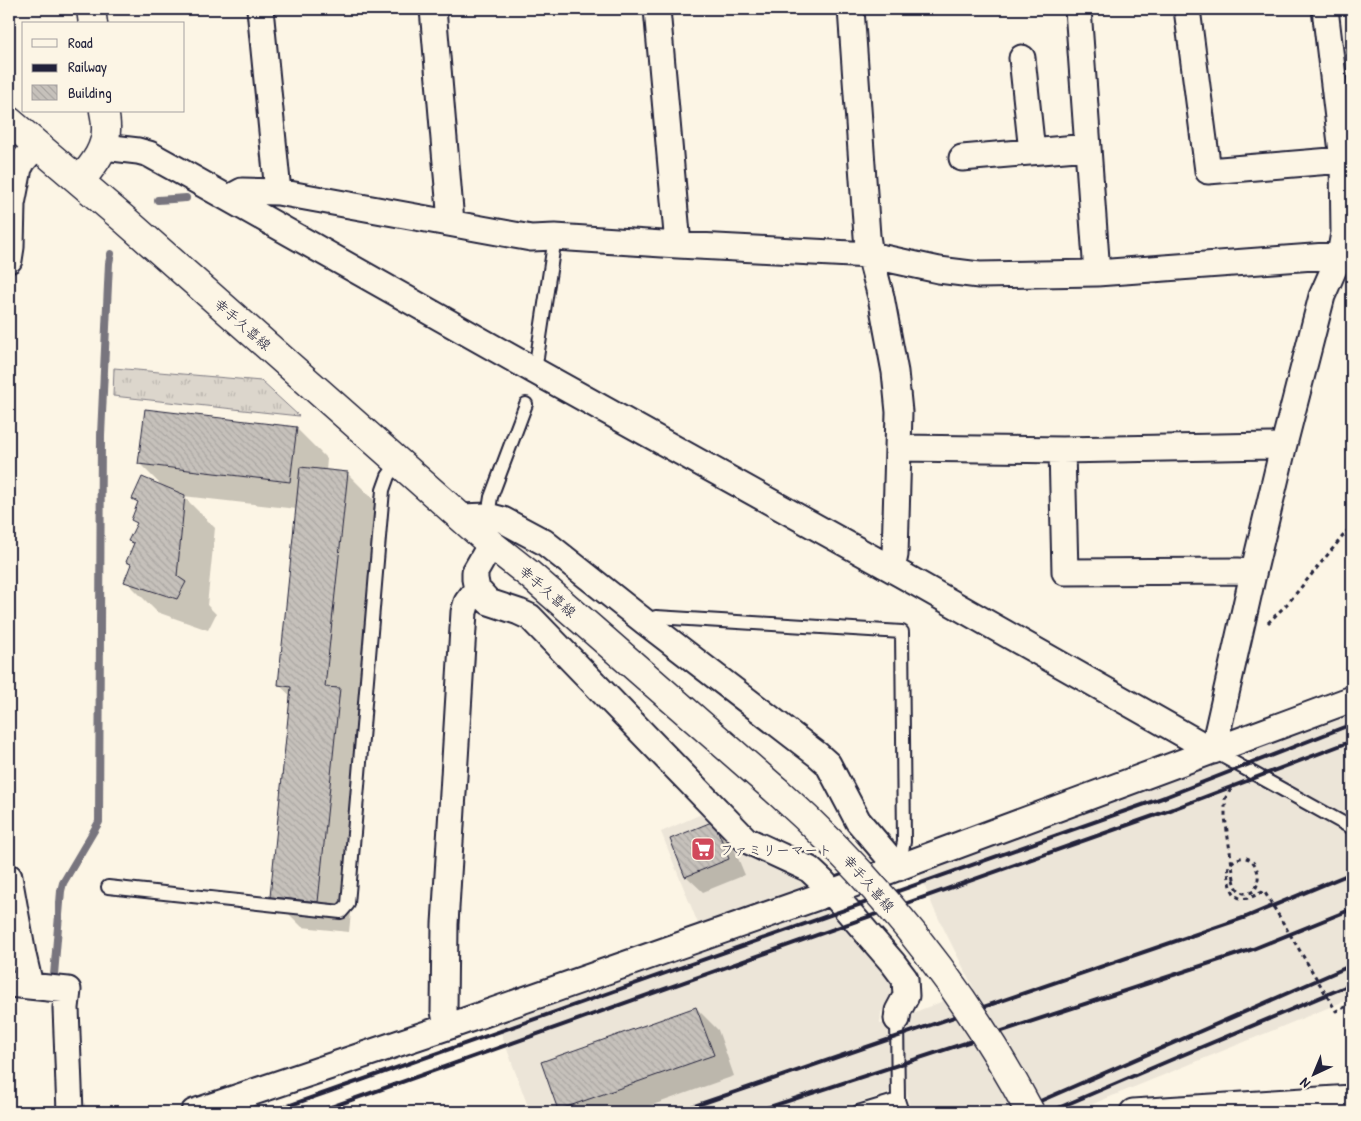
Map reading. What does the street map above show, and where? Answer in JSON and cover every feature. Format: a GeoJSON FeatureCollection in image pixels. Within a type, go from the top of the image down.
{"type":"FeatureCollection","features":[{"type":"Feature","properties":{"kind":"main road"},"geometry":{"type":"LineString","coordinates":[[91,9],[93,22]]}},
{"type":"Feature","properties":{"kind":"main road"},"geometry":{"type":"LineString","coordinates":[[80,181],[94,164],[104,147],[106,128],[104,112]]}},
{"type":"Feature","properties":{"kind":"main road","name":"幸手久喜線"},"geometry":{"type":"LineString","coordinates":[[9,121],[80,181],[491,544],[529,574],[777,790],[826,836],[856,867],[947,978],[973,1015],[1030,1112]]}},
{"type":"Feature","properties":{"kind":"street"},"geometry":{"type":"LineString","coordinates":[[260,9],[278,192]]}},
{"type":"Feature","properties":{"kind":"street"},"geometry":{"type":"LineString","coordinates":[[433,9],[451,222]]}},
{"type":"Feature","properties":{"kind":"street"},"geometry":{"type":"LineString","coordinates":[[657,9],[678,245]]}},
{"type":"Feature","properties":{"kind":"street"},"geometry":{"type":"LineString","coordinates":[[851,9],[870,254],[881,298],[895,372],[899,412],[895,555],[892,570]]}},
{"type":"Feature","properties":{"kind":"street"},"geometry":{"type":"LineString","coordinates":[[1078,9],[1097,273]]}},
{"type":"Feature","properties":{"kind":"street"},"geometry":{"type":"LineString","coordinates":[[1187,9],[1208,171],[1343,160]]}},
{"type":"Feature","properties":{"kind":"street"},"geometry":{"type":"LineString","coordinates":[[1213,751],[1283,448],[1322,296],[1346,256],[1343,160],[1325,9]]}},
{"type":"Feature","properties":{"kind":"street"},"geometry":{"type":"LineString","coordinates":[[1022,58],[1032,152]]}},
{"type":"Feature","properties":{"kind":"street"},"geometry":{"type":"LineString","coordinates":[[9,260],[11,247],[11,204],[20,166],[37,145]]}},
{"type":"Feature","properties":{"kind":"street"},"geometry":{"type":"LineString","coordinates":[[104,147],[149,154],[1213,751]]}},
{"type":"Feature","properties":{"kind":"street"},"geometry":{"type":"LineString","coordinates":[[962,158],[1088,147]]}},
{"type":"Feature","properties":{"kind":"street"},"geometry":{"type":"LineString","coordinates":[[229,198],[242,191],[278,192],[531,238],[555,237],[870,254],[939,270],[979,275],[1097,273],[1346,256]]}},
{"type":"Feature","properties":{"kind":"street"},"geometry":{"type":"LineString","coordinates":[[898,448],[1062,450],[1271,446],[1283,448]]}},
{"type":"Feature","properties":{"kind":"street"},"geometry":{"type":"LineString","coordinates":[[1062,450],[1065,572],[1239,571],[1253,574]]}},
{"type":"Feature","properties":{"kind":"street"},"geometry":{"type":"LineString","coordinates":[[461,517],[488,516],[502,520],[544,542],[818,755],[828,764],[858,821],[898,868]]}},
{"type":"Feature","properties":{"kind":"street"},"geometry":{"type":"LineString","coordinates":[[491,544],[475,572],[477,589],[489,602],[519,612],[530,618],[746,840],[809,868],[894,963],[904,979],[906,996],[898,1011],[897,1019]]}},
{"type":"Feature","properties":{"kind":"street"},"geometry":{"type":"LineString","coordinates":[[447,1027],[444,1011],[445,924],[464,612],[467,602],[477,589]]}},
{"type":"Feature","properties":{"kind":"street"},"geometry":{"type":"LineString","coordinates":[[194,1112],[447,1027],[832,892],[1352,699]]}},
{"type":"Feature","properties":{"kind":"street"},"geometry":{"type":"LineString","coordinates":[[9,877],[23,955],[20,985],[68,990],[66,1008],[70,1112]]}},
{"type":"Feature","properties":{"kind":"street"},"geometry":{"type":"LineString","coordinates":[[1133,1112],[1207,1110],[1352,1098]]}},
{"type":"Feature","properties":{"kind":"lane"},"geometry":{"type":"LineString","coordinates":[[535,372],[555,237]]}},
{"type":"Feature","properties":{"kind":"lane"},"geometry":{"type":"LineString","coordinates":[[488,516],[491,498],[526,404]]}},
{"type":"Feature","properties":{"kind":"lane"},"geometry":{"type":"LineString","coordinates":[[108,887],[341,912],[348,904],[383,490],[388,476],[399,461]]}},
{"type":"Feature","properties":{"kind":"lane"},"geometry":{"type":"LineString","coordinates":[[645,622],[656,617],[902,632],[904,842],[898,868]]}},
{"type":"Feature","properties":{"kind":"lane"},"geometry":{"type":"LineString","coordinates":[[1213,751],[1352,828]]}},
{"type":"Feature","properties":{"kind":"lane"},"geometry":{"type":"LineString","coordinates":[[858,1112],[900,1106],[897,1019]]}},
{"type":"Feature","properties":{"kind":"path"},"geometry":{"type":"LineString","coordinates":[[1238,637],[1251,635],[1262,630],[1289,602],[1352,525]]}},
{"type":"Feature","properties":{"kind":"path"},"geometry":{"type":"LineString","coordinates":[[1244,769],[1225,799],[1226,826],[1228,835],[1231,861],[1233,870],[1234,879],[1237,889],[1241,893],[1250,892],[1254,890],[1258,880],[1256,866],[1253,862],[1247,857],[1236,859],[1233,861],[1229,865],[1228,871],[1233,894],[1242,899],[1264,891],[1336,1011],[1352,1004]]}},
{"type":"Feature","properties":{"kind":"shaded area"},"geometry":{"type":"Polygon","coordinates":[[[1352,710],[1352,998],[1073,1112],[910,1112],[905,1078],[905,1016],[974,989],[934,909],[919,872],[1217,763],[1245,777],[1254,760],[1243,754],[1352,710]]]}},
{"type":"Feature","properties":{"kind":"shaded area"},"geometry":{"type":"Polygon","coordinates":[[[706,812],[812,886],[699,926],[661,832],[706,812]]]}},
{"type":"Feature","properties":{"kind":"shaded area"},"geometry":{"type":"Polygon","coordinates":[[[830,906],[892,977],[892,993],[881,1013],[880,1024],[890,1022],[892,1085],[888,1093],[829,1112],[530,1112],[497,1022],[830,906]]]}},
{"type":"Feature","properties":{"kind":"green space"},"geometry":{"type":"Polygon","coordinates":[[[114,368],[261,381],[299,416],[113,396],[114,368]]]}},
{"type":"Feature","properties":{"kind":"building"},"geometry":{"type":"Polygon","coordinates":[[[145,409],[297,427],[290,482],[138,464],[145,409]]]}},
{"type":"Feature","properties":{"kind":"building"},"geometry":{"type":"Polygon","coordinates":[[[300,467],[348,472],[325,687],[340,688],[318,902],[270,897],[291,687],[278,685],[300,467]]]}},
{"type":"Feature","properties":{"kind":"building"},"geometry":{"type":"Polygon","coordinates":[[[142,477],[185,495],[177,576],[186,582],[177,599],[124,582],[131,564],[126,562],[134,543],[128,541],[137,523],[131,520],[138,502],[132,499],[142,477]]]}},
{"type":"Feature","properties":{"kind":"building"},"geometry":{"type":"Polygon","coordinates":[[[714,821],[729,859],[685,877],[670,839],[714,821]]]}},
{"type":"Feature","properties":{"kind":"building"},"geometry":{"type":"Polygon","coordinates":[[[696,1007],[714,1055],[558,1110],[541,1062],[696,1007]]]}},
{"type":"Feature","properties":{"kind":"waterway"},"geometry":{"type":"LineString","coordinates":[[158,200],[186,198]]}},
{"type":"Feature","properties":{"kind":"waterway"},"geometry":{"type":"LineString","coordinates":[[54,975],[63,883],[99,822],[101,435],[109,263],[111,254]]}},
{"type":"Feature","properties":{"kind":"railway"},"geometry":{"type":"LineString","coordinates":[[271,1112],[1165,797],[1352,724]]}},
{"type":"Feature","properties":{"kind":"railway"},"geometry":{"type":"LineString","coordinates":[[317,1112],[1173,809],[1352,741]]}},
{"type":"Feature","properties":{"kind":"railway"},"geometry":{"type":"LineString","coordinates":[[677,1112],[1246,917],[1352,873]]}},
{"type":"Feature","properties":{"kind":"railway"},"geometry":{"type":"LineString","coordinates":[[754,1112],[1253,949],[1352,909]]}},
{"type":"Feature","properties":{"kind":"railway"},"geometry":{"type":"LineString","coordinates":[[1015,1112],[1352,965]]}},
{"type":"Feature","properties":{"kind":"railway"},"geometry":{"type":"LineString","coordinates":[[1049,1112],[1352,984]]}},
{"type":"Feature","properties":{"kind":"place","name":"ファミリーマート"},"geometry":{"type":"Point","coordinates":[703,849]}}]}
